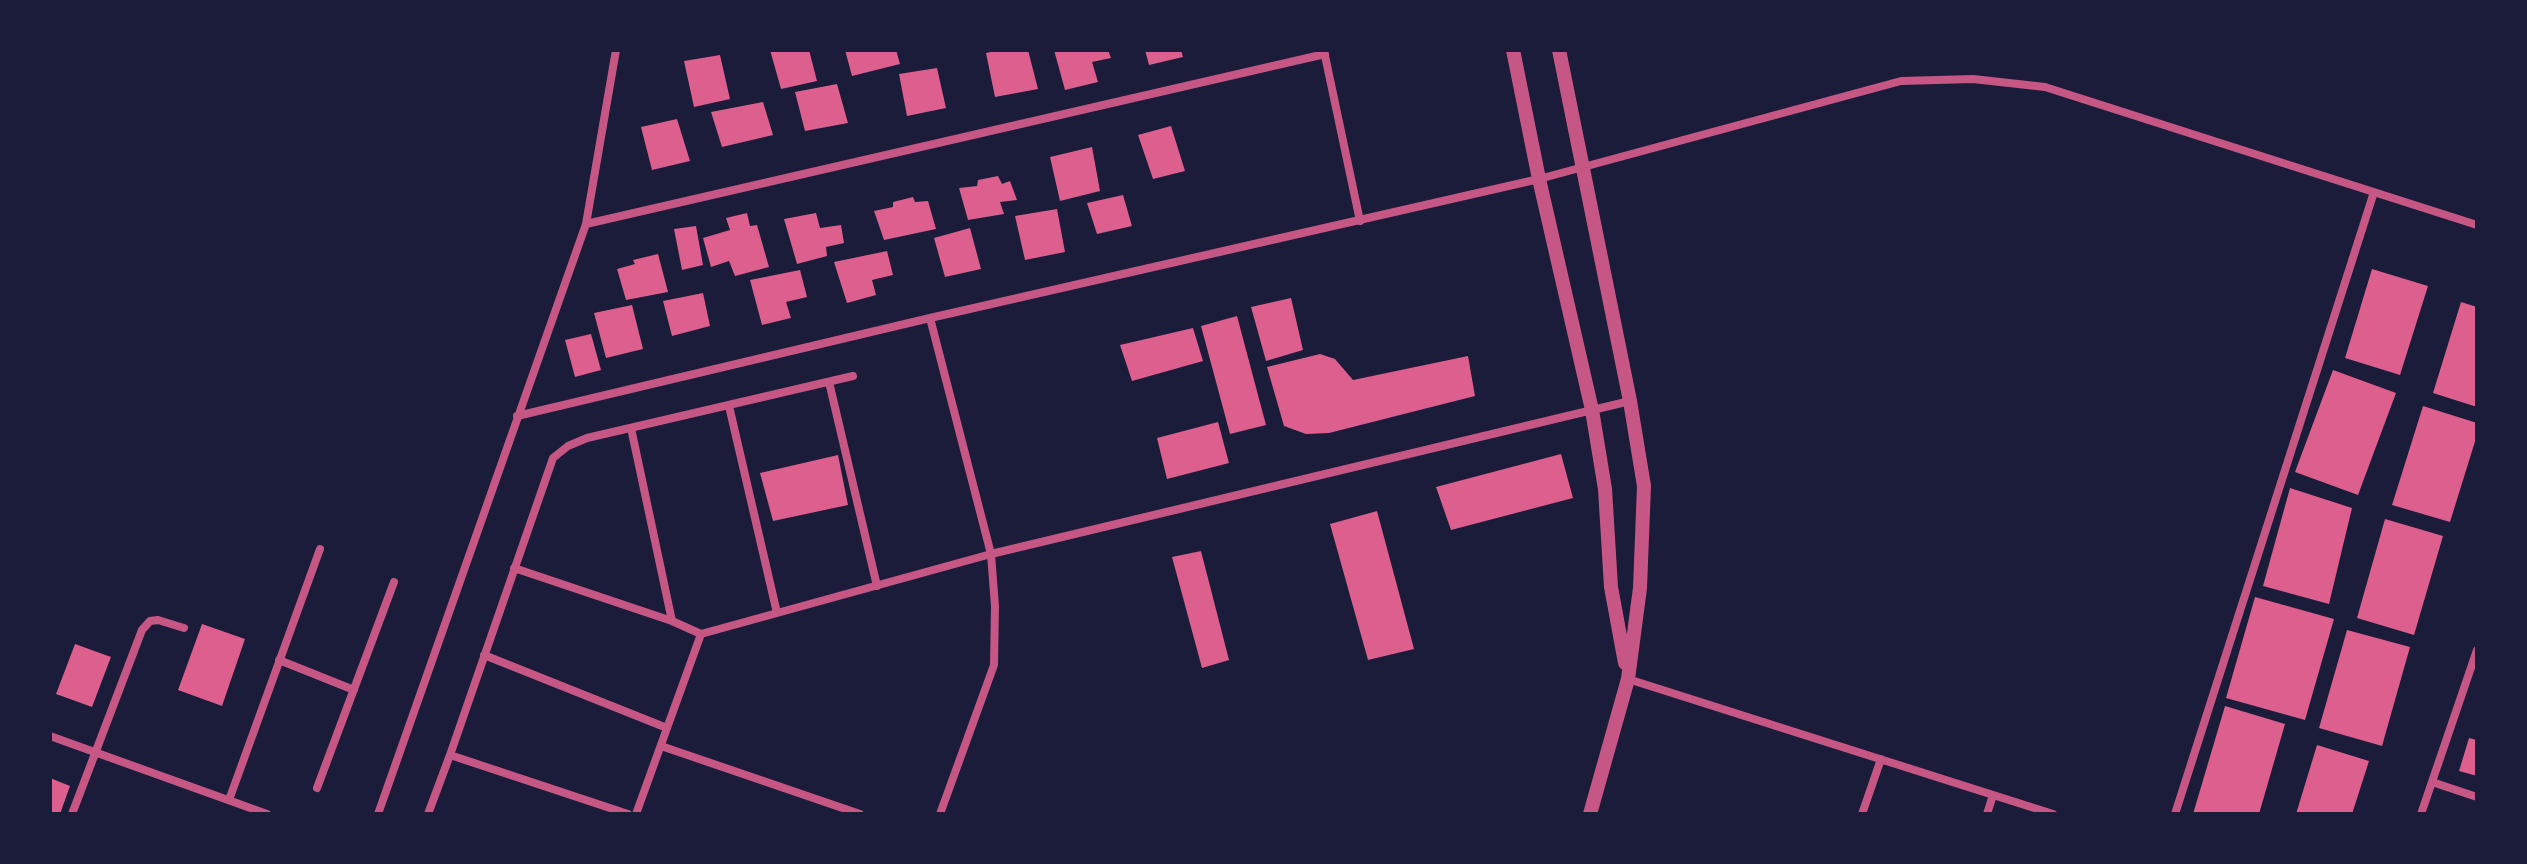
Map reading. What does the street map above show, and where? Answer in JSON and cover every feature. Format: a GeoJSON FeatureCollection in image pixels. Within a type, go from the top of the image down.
{"type":"FeatureCollection","features":[{"type":"Feature","properties":{"kind":"street"},"geometry":{"type":"LineString","coordinates":[[378,814],[586,224],[616,50]]}},
{"type":"Feature","properties":{"kind":"street"},"geometry":{"type":"LineString","coordinates":[[1513,50],[1592,410],[1605,489],[1611,587],[1628,679]]}},
{"type":"Feature","properties":{"kind":"street"},"geometry":{"type":"LineString","coordinates":[[1559,50],[1580,167],[1630,401],[1644,486],[1640,588],[1628,679],[1590,814]]}},
{"type":"Feature","properties":{"kind":"street"},"geometry":{"type":"LineString","coordinates":[[586,224],[1325,52],[1360,221]]}},
{"type":"Feature","properties":{"kind":"street"},"geometry":{"type":"LineString","coordinates":[[517,416],[1539,179],[1901,81],[1973,79],[2045,87],[2477,225]]}},
{"type":"Feature","properties":{"kind":"street"},"geometry":{"type":"LineString","coordinates":[[2175,814],[2374,192]]}},
{"type":"Feature","properties":{"kind":"street"},"geometry":{"type":"LineString","coordinates":[[930,318],[991,554],[995,606],[994,665],[940,814]]}},
{"type":"Feature","properties":{"kind":"street"},"geometry":{"type":"LineString","coordinates":[[428,814],[553,458],[568,446],[587,438],[853,376]]}},
{"type":"Feature","properties":{"kind":"street"},"geometry":{"type":"LineString","coordinates":[[829,382],[877,586]]}},
{"type":"Feature","properties":{"kind":"street"},"geometry":{"type":"LineString","coordinates":[[514,568],[672,621],[701,634],[991,554],[1630,401]]}},
{"type":"Feature","properties":{"kind":"street"},"geometry":{"type":"LineString","coordinates":[[729,406],[777,613]]}},
{"type":"Feature","properties":{"kind":"street"},"geometry":{"type":"LineString","coordinates":[[631,428],[672,621]]}},
{"type":"Feature","properties":{"kind":"street"},"geometry":{"type":"LineString","coordinates":[[229,800],[320,549]]}},
{"type":"Feature","properties":{"kind":"street"},"geometry":{"type":"LineString","coordinates":[[317,788],[394,582]]}},
{"type":"Feature","properties":{"kind":"street"},"geometry":{"type":"LineString","coordinates":[[72,814],[142,630],[150,621],[158,620],[184,628]]}},
{"type":"Feature","properties":{"kind":"street"},"geometry":{"type":"LineString","coordinates":[[636,814],[701,634]]}},
{"type":"Feature","properties":{"kind":"street"},"geometry":{"type":"LineString","coordinates":[[2421,814],[2477,652]]}},
{"type":"Feature","properties":{"kind":"street"},"geometry":{"type":"LineString","coordinates":[[484,655],[667,728]]}},
{"type":"Feature","properties":{"kind":"street"},"geometry":{"type":"LineString","coordinates":[[279,660],[354,690]]}},
{"type":"Feature","properties":{"kind":"street"},"geometry":{"type":"LineString","coordinates":[[1628,679],[2053,814]]}},
{"type":"Feature","properties":{"kind":"street"},"geometry":{"type":"LineString","coordinates":[[50,736],[267,814]]}},
{"type":"Feature","properties":{"kind":"street"},"geometry":{"type":"LineString","coordinates":[[661,746],[860,814]]}},
{"type":"Feature","properties":{"kind":"street"},"geometry":{"type":"LineString","coordinates":[[450,755],[628,814]]}},
{"type":"Feature","properties":{"kind":"street"},"geometry":{"type":"LineString","coordinates":[[1862,814],[1881,759]]}},
{"type":"Feature","properties":{"kind":"street"},"geometry":{"type":"LineString","coordinates":[[2432,782],[2477,797]]}},
{"type":"Feature","properties":{"kind":"street"},"geometry":{"type":"LineString","coordinates":[[1987,814],[1993,795]]}},
{"type":"Feature","properties":{"kind":"building"},"geometry":{"type":"Polygon","coordinates":[[[770,50],[809,50],[817,81],[781,89],[770,50]]]}},
{"type":"Feature","properties":{"kind":"building"},"geometry":{"type":"Polygon","coordinates":[[[845,50],[896,50],[900,64],[852,76],[845,50]]]}},
{"type":"Feature","properties":{"kind":"building"},"geometry":{"type":"Polygon","coordinates":[[[1028,50],[1038,89],[995,97],[986,53],[1028,50]]]}},
{"type":"Feature","properties":{"kind":"building"},"geometry":{"type":"Polygon","coordinates":[[[1054,50],[1108,50],[1111,58],[1092,62],[1098,82],[1065,90],[1054,50]]]}},
{"type":"Feature","properties":{"kind":"building"},"geometry":{"type":"Polygon","coordinates":[[[1145,50],[1181,50],[1183,57],[1149,65],[1145,50]]]}},
{"type":"Feature","properties":{"kind":"building"},"geometry":{"type":"Polygon","coordinates":[[[720,55],[730,99],[694,107],[684,61],[720,55]]]}},
{"type":"Feature","properties":{"kind":"building"},"geometry":{"type":"Polygon","coordinates":[[[937,68],[946,108],[907,116],[899,74],[937,68]]]}},
{"type":"Feature","properties":{"kind":"building"},"geometry":{"type":"Polygon","coordinates":[[[837,84],[848,123],[805,131],[795,92],[837,84]]]}},
{"type":"Feature","properties":{"kind":"building"},"geometry":{"type":"Polygon","coordinates":[[[763,102],[773,135],[722,147],[711,112],[763,102]]]}},
{"type":"Feature","properties":{"kind":"building"},"geometry":{"type":"Polygon","coordinates":[[[677,119],[690,161],[652,170],[641,127],[677,119]]]}},
{"type":"Feature","properties":{"kind":"building"},"geometry":{"type":"Polygon","coordinates":[[[1171,126],[1185,171],[1153,179],[1138,135],[1171,126]]]}},
{"type":"Feature","properties":{"kind":"building"},"geometry":{"type":"Polygon","coordinates":[[[1092,147],[1100,191],[1060,201],[1050,157],[1092,147]]]}},
{"type":"Feature","properties":{"kind":"building"},"geometry":{"type":"Polygon","coordinates":[[[998,176],[1002,184],[1010,181],[1017,200],[1000,202],[1004,214],[968,220],[959,188],[977,186],[978,180],[998,176]]]}},
{"type":"Feature","properties":{"kind":"building"},"geometry":{"type":"Polygon","coordinates":[[[1123,195],[1132,226],[1097,234],[1087,203],[1123,195]]]}},
{"type":"Feature","properties":{"kind":"building"},"geometry":{"type":"Polygon","coordinates":[[[913,197],[915,202],[928,201],[936,229],[884,240],[874,211],[893,207],[893,202],[913,197]]]}},
{"type":"Feature","properties":{"kind":"building"},"geometry":{"type":"Polygon","coordinates":[[[1057,209],[1065,252],[1025,260],[1015,216],[1057,209]]]}},
{"type":"Feature","properties":{"kind":"building"},"geometry":{"type":"Polygon","coordinates":[[[747,213],[750,226],[757,225],[769,267],[735,276],[729,261],[711,267],[703,238],[730,230],[726,218],[747,213]]]}},
{"type":"Feature","properties":{"kind":"building"},"geometry":{"type":"Polygon","coordinates":[[[816,213],[820,228],[841,225],[844,243],[826,247],[827,256],[797,264],[784,219],[816,213]]]}},
{"type":"Feature","properties":{"kind":"building"},"geometry":{"type":"Polygon","coordinates":[[[696,226],[703,265],[682,270],[674,229],[696,226]]]}},
{"type":"Feature","properties":{"kind":"building"},"geometry":{"type":"Polygon","coordinates":[[[970,228],[981,269],[945,277],[934,238],[970,228]]]}},
{"type":"Feature","properties":{"kind":"building"},"geometry":{"type":"Polygon","coordinates":[[[887,251],[893,275],[872,280],[876,295],[847,303],[834,262],[887,251]]]}},
{"type":"Feature","properties":{"kind":"building"},"geometry":{"type":"Polygon","coordinates":[[[658,254],[668,292],[626,300],[617,269],[635,264],[633,260],[658,254]]]}},
{"type":"Feature","properties":{"kind":"building"},"geometry":{"type":"Polygon","coordinates":[[[2372,269],[2428,286],[2400,375],[2345,358],[2372,269]]]}},
{"type":"Feature","properties":{"kind":"building"},"geometry":{"type":"Polygon","coordinates":[[[800,270],[807,297],[786,302],[791,318],[762,325],[750,280],[800,270]]]}},
{"type":"Feature","properties":{"kind":"building"},"geometry":{"type":"Polygon","coordinates":[[[703,293],[710,326],[672,336],[663,301],[703,293]]]}},
{"type":"Feature","properties":{"kind":"building"},"geometry":{"type":"Polygon","coordinates":[[[1291,298],[1303,350],[1266,361],[1251,307],[1291,298]]]}},
{"type":"Feature","properties":{"kind":"building"},"geometry":{"type":"Polygon","coordinates":[[[2461,302],[2477,307],[2477,407],[2433,393],[2461,302]]]}},
{"type":"Feature","properties":{"kind":"building"},"geometry":{"type":"Polygon","coordinates":[[[632,305],[643,349],[606,358],[594,313],[632,305]]]}},
{"type":"Feature","properties":{"kind":"building"},"geometry":{"type":"Polygon","coordinates":[[[1237,316],[1266,425],[1230,434],[1201,326],[1237,316]]]}},
{"type":"Feature","properties":{"kind":"building"},"geometry":{"type":"Polygon","coordinates":[[[1193,328],[1203,361],[1132,381],[1120,345],[1193,328]]]}},
{"type":"Feature","properties":{"kind":"building"},"geometry":{"type":"Polygon","coordinates":[[[591,334],[601,370],[575,377],[565,340],[591,334]]]}},
{"type":"Feature","properties":{"kind":"building"},"geometry":{"type":"Polygon","coordinates":[[[1320,354],[1335,359],[1353,380],[1468,356],[1475,396],[1329,433],[1306,434],[1284,426],[1267,367],[1320,354]]]}},
{"type":"Feature","properties":{"kind":"building"},"geometry":{"type":"Polygon","coordinates":[[[2333,370],[2396,393],[2358,495],[2295,472],[2333,370]]]}},
{"type":"Feature","properties":{"kind":"building"},"geometry":{"type":"Polygon","coordinates":[[[2423,406],[2477,423],[2477,435],[2450,522],[2392,505],[2423,406]]]}},
{"type":"Feature","properties":{"kind":"building"},"geometry":{"type":"Polygon","coordinates":[[[1218,422],[1229,463],[1167,479],[1157,438],[1218,422]]]}},
{"type":"Feature","properties":{"kind":"building"},"geometry":{"type":"Polygon","coordinates":[[[1561,454],[1573,498],[1451,530],[1436,487],[1561,454]]]}},
{"type":"Feature","properties":{"kind":"building"},"geometry":{"type":"Polygon","coordinates":[[[838,455],[848,505],[773,521],[760,473],[838,455]]]}},
{"type":"Feature","properties":{"kind":"building"},"geometry":{"type":"Polygon","coordinates":[[[2290,488],[2352,508],[2329,604],[2263,586],[2290,488]]]}},
{"type":"Feature","properties":{"kind":"building"},"geometry":{"type":"Polygon","coordinates":[[[1377,511],[1414,649],[1368,660],[1330,524],[1377,511]]]}},
{"type":"Feature","properties":{"kind":"building"},"geometry":{"type":"Polygon","coordinates":[[[2385,519],[2443,536],[2414,635],[2357,618],[2385,519]]]}},
{"type":"Feature","properties":{"kind":"building"},"geometry":{"type":"Polygon","coordinates":[[[1201,551],[1229,660],[1202,668],[1172,557],[1201,551]]]}},
{"type":"Feature","properties":{"kind":"building"},"geometry":{"type":"Polygon","coordinates":[[[2255,597],[2334,619],[2305,720],[2226,698],[2255,597]]]}},
{"type":"Feature","properties":{"kind":"building"},"geometry":{"type":"Polygon","coordinates":[[[202,624],[245,639],[222,706],[178,690],[202,624]]]}},
{"type":"Feature","properties":{"kind":"building"},"geometry":{"type":"Polygon","coordinates":[[[2347,630],[2410,647],[2382,746],[2319,728],[2347,630]]]}},
{"type":"Feature","properties":{"kind":"building"},"geometry":{"type":"Polygon","coordinates":[[[75,644],[111,657],[92,707],[56,694],[75,644]]]}},
{"type":"Feature","properties":{"kind":"building"},"geometry":{"type":"Polygon","coordinates":[[[2225,706],[2285,724],[2259,814],[2193,814],[2225,706]]]}},
{"type":"Feature","properties":{"kind":"building"},"geometry":{"type":"Polygon","coordinates":[[[2469,738],[2477,740],[2477,776],[2459,771],[2469,738]]]}},
{"type":"Feature","properties":{"kind":"building"},"geometry":{"type":"Polygon","coordinates":[[[2317,745],[2369,761],[2352,814],[2296,814],[2317,745]]]}},
{"type":"Feature","properties":{"kind":"building"},"geometry":{"type":"Polygon","coordinates":[[[50,778],[70,786],[60,814],[50,814],[50,778]]]}}]}
